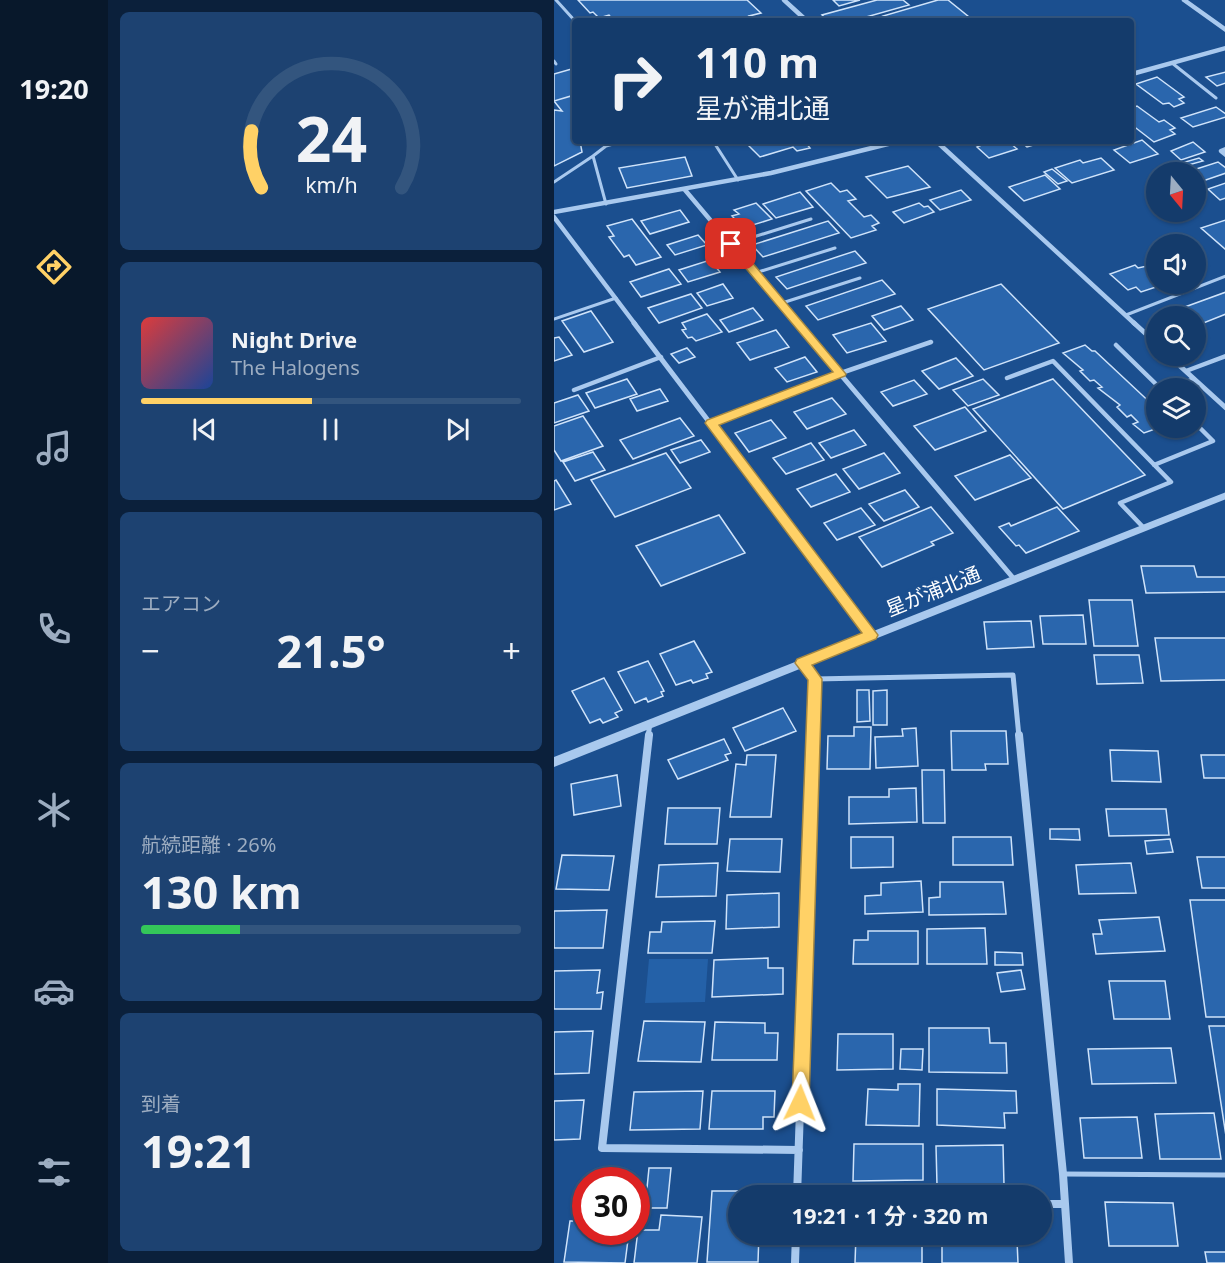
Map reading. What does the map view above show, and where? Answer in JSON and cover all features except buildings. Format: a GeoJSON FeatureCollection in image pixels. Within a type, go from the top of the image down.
{"type":"FeatureCollection","features":[{"type":"Feature","properties":{"kind":"street"},"geometry":{"type":"LineString","coordinates":[[784,0],[804,18]]}},
{"type":"Feature","properties":{"kind":"street"},"geometry":{"type":"LineString","coordinates":[[1184,0],[1226,30]]}},
{"type":"Feature","properties":{"kind":"street"},"geometry":{"type":"LineString","coordinates":[[1134,73],[1226,48]]}},
{"type":"Feature","properties":{"kind":"street"},"geometry":{"type":"LineString","coordinates":[[871,635],[554,214],[828,162],[890,144]]}},
{"type":"Feature","properties":{"kind":"street"},"geometry":{"type":"LineString","coordinates":[[939,144],[1146,334]]}},
{"type":"Feature","properties":{"kind":"street"},"geometry":{"type":"LineString","coordinates":[[1226,149],[1221,151],[1226,155]]}},
{"type":"Feature","properties":{"kind":"street"},"geometry":{"type":"LineString","coordinates":[[685,190],[1014,579]]}},
{"type":"Feature","properties":{"kind":"street"},"geometry":{"type":"LineString","coordinates":[[1180,366],[1193,378]]}},
{"type":"Feature","properties":{"kind":"street"},"geometry":{"type":"LineString","coordinates":[[712,423],[840,374]]}},
{"type":"Feature","properties":{"kind":"street"},"geometry":{"type":"LineString","coordinates":[[1206,390],[1226,408]]}},
{"type":"Feature","properties":{"kind":"street","name":"星が浦北通"},"geometry":{"type":"LineString","coordinates":[[554,762],[1226,495]]}},
{"type":"Feature","properties":{"kind":"street"},"geometry":{"type":"LineString","coordinates":[[797,1185],[815,679],[802,663]]}},
{"type":"Feature","properties":{"kind":"street"},"geometry":{"type":"LineString","coordinates":[[815,679],[1013,675],[1063,1174],[1069,1263]]}},
{"type":"Feature","properties":{"kind":"street"},"geometry":{"type":"LineString","coordinates":[[650,723],[602,1148],[799,1150]]}},
{"type":"Feature","properties":{"kind":"street"},"geometry":{"type":"LineString","coordinates":[[1052,1204],[1065,1204]]}},
{"type":"Feature","properties":{"kind":"street"},"geometry":{"type":"LineString","coordinates":[[795,1263],[796,1245]]}},
{"type":"Feature","properties":{"kind":"lane"},"geometry":{"type":"LineString","coordinates":[[556,0],[572,18]]}},
{"type":"Feature","properties":{"kind":"lane"},"geometry":{"type":"LineString","coordinates":[[1172,63],[1216,98]]}},
{"type":"Feature","properties":{"kind":"lane"},"geometry":{"type":"LineString","coordinates":[[554,182],[606,146],[616,144]]}},
{"type":"Feature","properties":{"kind":"lane"},"geometry":{"type":"LineString","coordinates":[[715,144],[738,180]]}},
{"type":"Feature","properties":{"kind":"lane"},"geometry":{"type":"LineString","coordinates":[[593,156],[606,204]]}},
{"type":"Feature","properties":{"kind":"lane"},"geometry":{"type":"LineString","coordinates":[[731,244],[811,219]]}},
{"type":"Feature","properties":{"kind":"lane"},"geometry":{"type":"LineString","coordinates":[[755,273],[835,248]]}},
{"type":"Feature","properties":{"kind":"lane"},"geometry":{"type":"LineString","coordinates":[[1126,315],[1226,276]]}},
{"type":"Feature","properties":{"kind":"lane"},"geometry":{"type":"LineString","coordinates":[[782,303],[860,278]]}},
{"type":"Feature","properties":{"kind":"lane"},"geometry":{"type":"LineString","coordinates":[[554,319],[616,298]]}},
{"type":"Feature","properties":{"kind":"lane"},"geometry":{"type":"LineString","coordinates":[[840,374],[931,342]]}},
{"type":"Feature","properties":{"kind":"lane"},"geometry":{"type":"LineString","coordinates":[[1116,345],[1150,378]]}},
{"type":"Feature","properties":{"kind":"lane"},"geometry":{"type":"LineString","coordinates":[[1186,371],[1226,356]]}},
{"type":"Feature","properties":{"kind":"lane"},"geometry":{"type":"LineString","coordinates":[[574,390],[662,357]]}},
{"type":"Feature","properties":{"kind":"lane"},"geometry":{"type":"LineString","coordinates":[[1007,378],[1054,361],[1170,482],[1120,503],[1143,528]]}},
{"type":"Feature","properties":{"kind":"lane"},"geometry":{"type":"LineString","coordinates":[[1154,465],[1213,441],[1206,434]]}},
{"type":"Feature","properties":{"kind":"lane"},"geometry":{"type":"LineString","coordinates":[[1063,1174],[1226,1175]]}},
{"type":"Feature","properties":{"kind":"shaded area"},"geometry":{"type":"Polygon","coordinates":[[[649,959],[708,959],[705,1002],[645,1003],[649,959]]]}},
{"type":"Feature","properties":{"kind":"route"},"geometry":{"type":"LineString","coordinates":[[731,244],[840,374],[712,423],[871,635],[802,663],[815,679],[800,1103]]}}]}
